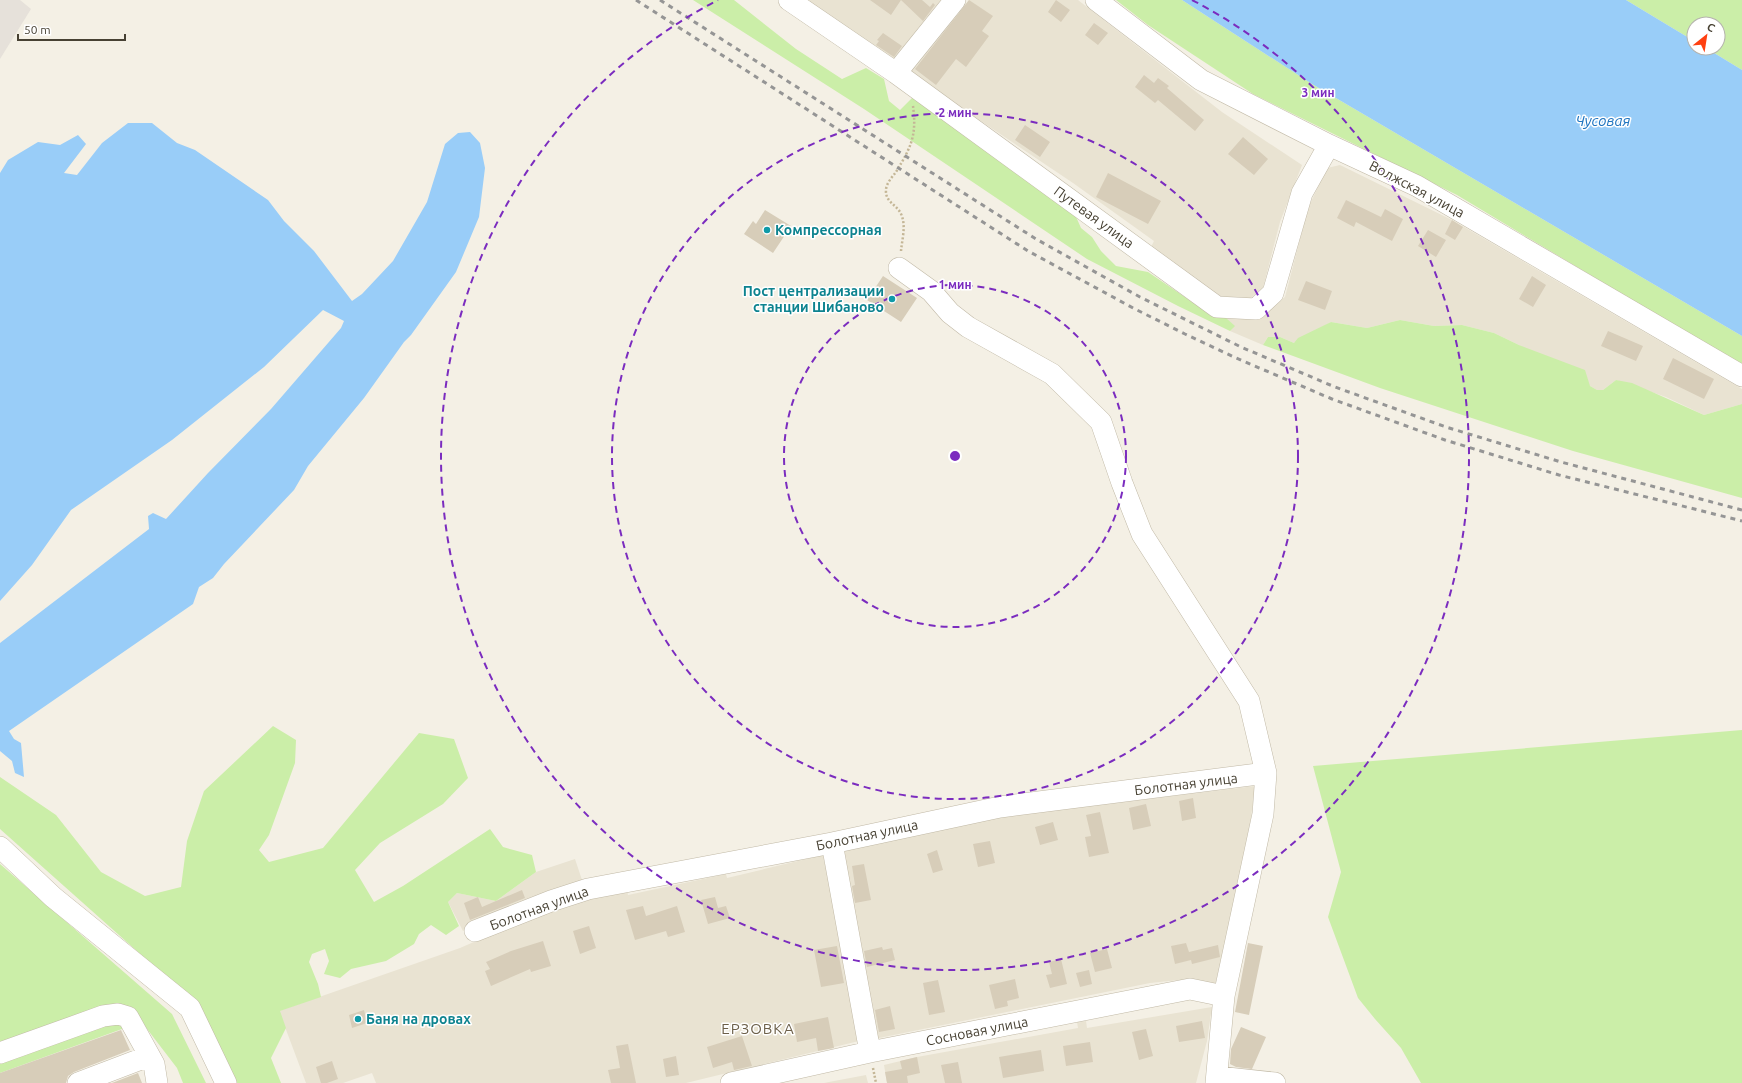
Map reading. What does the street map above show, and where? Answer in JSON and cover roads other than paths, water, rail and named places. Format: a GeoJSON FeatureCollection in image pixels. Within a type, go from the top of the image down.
{"type":"FeatureCollection","features":[{"type":"Feature","properties":{"kind":"street","name":"Путевая улица"},"geometry":{"type":"LineString","coordinates":[[789,0],[904,78],[1217,307],[1256,309],[1273,292],[1302,193],[1329,145]]}},
{"type":"Feature","properties":{"kind":"street"},"geometry":{"type":"LineString","coordinates":[[904,78],[955,0]]}},
{"type":"Feature","properties":{"kind":"street","name":"Волжская улица"},"geometry":{"type":"LineString","coordinates":[[1096,0],[1201,80],[1329,145],[1417,186],[1742,376]]}},
{"type":"Feature","properties":{"kind":"street"},"geometry":{"type":"LineString","coordinates":[[899,268],[931,291],[950,313],[968,327],[1052,374],[1101,422],[1122,483],[1142,534],[1249,701],[1266,773],[1263,814],[1224,996],[1217,1080],[1275,1083]]}},
{"type":"Feature","properties":{"kind":"street","name":"Болотная улица"},"geometry":{"type":"LineString","coordinates":[[475,931],[551,901],[588,889],[832,843],[1000,807],[1266,773]]}},
{"type":"Feature","properties":{"kind":"street"},"geometry":{"type":"LineString","coordinates":[[832,843],[870,1052]]}},
{"type":"Feature","properties":{"kind":"street"},"geometry":{"type":"LineString","coordinates":[[0,847],[53,897],[190,1008],[226,1083]]}},
{"type":"Feature","properties":{"kind":"street","name":"Сосновая улица"},"geometry":{"type":"LineString","coordinates":[[731,1083],[870,1052],[1190,989],[1224,996]]}},
{"type":"Feature","properties":{"kind":"street"},"geometry":{"type":"LineString","coordinates":[[0,1053],[103,1016],[118,1014],[128,1017],[154,1064],[157,1083]]}},
{"type":"Feature","properties":{"kind":"street"},"geometry":{"type":"LineString","coordinates":[[78,1083],[149,1056]]}},
{"type":"Feature","properties":{"kind":"water","name":"Чусовая"},"geometry":{"type":"Polygon","coordinates":[[[1182,0],[1626,0],[1686,36],[1686,56],[1719,56],[1742,70],[1742,336],[1312,84],[1182,0]]]}},
{"type":"Feature","properties":{"kind":"water"},"geometry":{"type":"Polygon","coordinates":[[[128,123],[152,123],[177,143],[195,150],[268,200],[284,221],[314,251],[352,301],[362,294],[393,261],[427,202],[445,144],[458,133],[470,132],[480,143],[485,168],[479,217],[456,272],[411,335],[404,342],[364,398],[308,466],[294,490],[224,564],[213,578],[199,587],[193,604],[9,731],[14,739],[21,743],[24,777],[15,773],[12,761],[0,751],[0,643],[149,529],[148,516],[153,513],[166,519],[208,473],[271,409],[341,328],[344,321],[323,310],[264,367],[172,440],[71,510],[32,565],[0,601],[0,173],[8,160],[38,142],[60,145],[78,135],[86,144],[64,173],[77,175],[102,143],[128,123]]]}},
{"type":"Feature","properties":{"kind":"railway"},"geometry":{"type":"LineString","coordinates":[[636,0],[1028,251],[1135,309],[1185,334],[1236,358],[1332,399],[1445,440],[1559,475],[1742,521]]}},
{"type":"Feature","properties":{"kind":"railway"},"geometry":{"type":"LineString","coordinates":[[660,0],[1036,239],[1140,297],[1241,347],[1335,387],[1446,427],[1561,462],[1742,510]]}},
{"type":"Feature","properties":{"kind":"place","name":"Компрессорная"},"geometry":{"type":"Point","coordinates":[767,230]}},
{"type":"Feature","properties":{"kind":"place","name":"Пост централизации станции Шибаново"},"geometry":{"type":"Point","coordinates":[892,299]}},
{"type":"Feature","properties":{"kind":"place","name":"Баня на дровах"},"geometry":{"type":"Point","coordinates":[358,1019]}},
{"type":"Feature","properties":{"kind":"district","name":"ЕРЗОВКА"},"geometry":{"type":"Point","coordinates":[758,1029]}}]}
